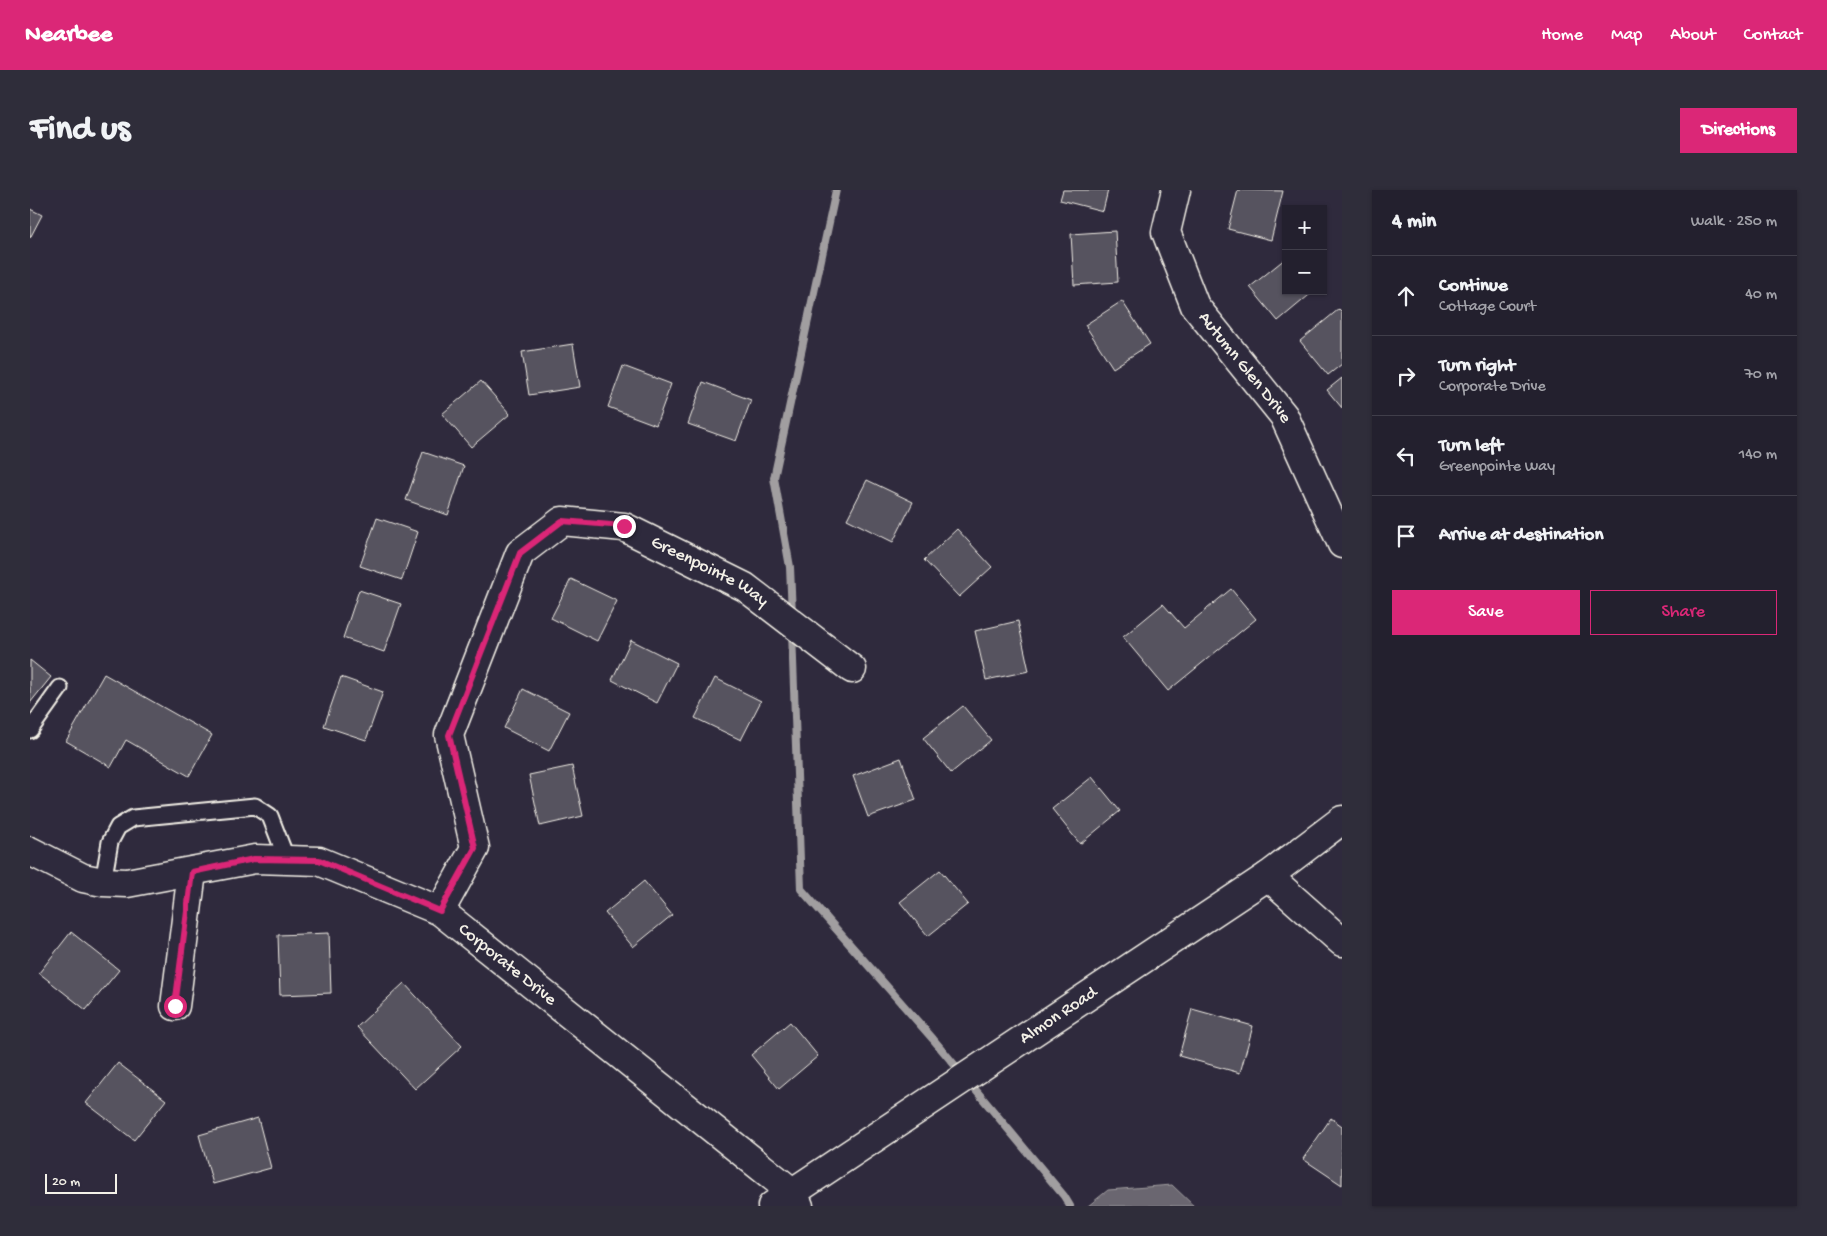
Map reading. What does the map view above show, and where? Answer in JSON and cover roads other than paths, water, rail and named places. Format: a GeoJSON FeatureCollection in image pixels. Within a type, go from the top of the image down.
{"type":"FeatureCollection","features":[{"type":"Feature","properties":{"kind":"street","name":"Autumn Glen Drive"},"geometry":{"type":"LineString","coordinates":[[1176,190],[1166,232],[1195,306],[1284,416],[1342,544]]}},
{"type":"Feature","properties":{"kind":"street","name":"Greenpointe Way"},"geometry":{"type":"LineString","coordinates":[[440,911],[475,848],[449,735],[520,553],[562,521],[624,526],[745,587],[852,670]]}},
{"type":"Feature","properties":{"kind":"street","name":"Almon Road"},"geometry":{"type":"LineString","coordinates":[[787,1201],[1268,876],[1342,820]]}},
{"type":"Feature","properties":{"kind":"street","name":"Corporate Drive"},"geometry":{"type":"LineString","coordinates":[[30,851],[83,878],[103,882],[127,883],[254,859],[319,860],[440,911],[787,1201]]}},
{"type":"Feature","properties":{"kind":"street"},"geometry":{"type":"LineString","coordinates":[[175,1006],[192,872]]}},
{"type":"Feature","properties":{"kind":"street"},"geometry":{"type":"LineString","coordinates":[[1268,876],[1342,942]]}},
{"type":"Feature","properties":{"kind":"lane"},"geometry":{"type":"LineString","coordinates":[[30,730],[60,688]]}},
{"type":"Feature","properties":{"kind":"lane"},"geometry":{"type":"LineString","coordinates":[[103,882],[110,842],[118,828],[133,818],[255,806],[270,816],[286,860]]}},
{"type":"Feature","properties":{"kind":"waterway"},"geometry":{"type":"LineString","coordinates":[[792,615],[790,567],[774,478],[836,190]]}},
{"type":"Feature","properties":{"kind":"waterway"},"geometry":{"type":"LineString","coordinates":[[792,631],[801,889],[933,1039],[1064,1196],[1070,1206]]}}]}
